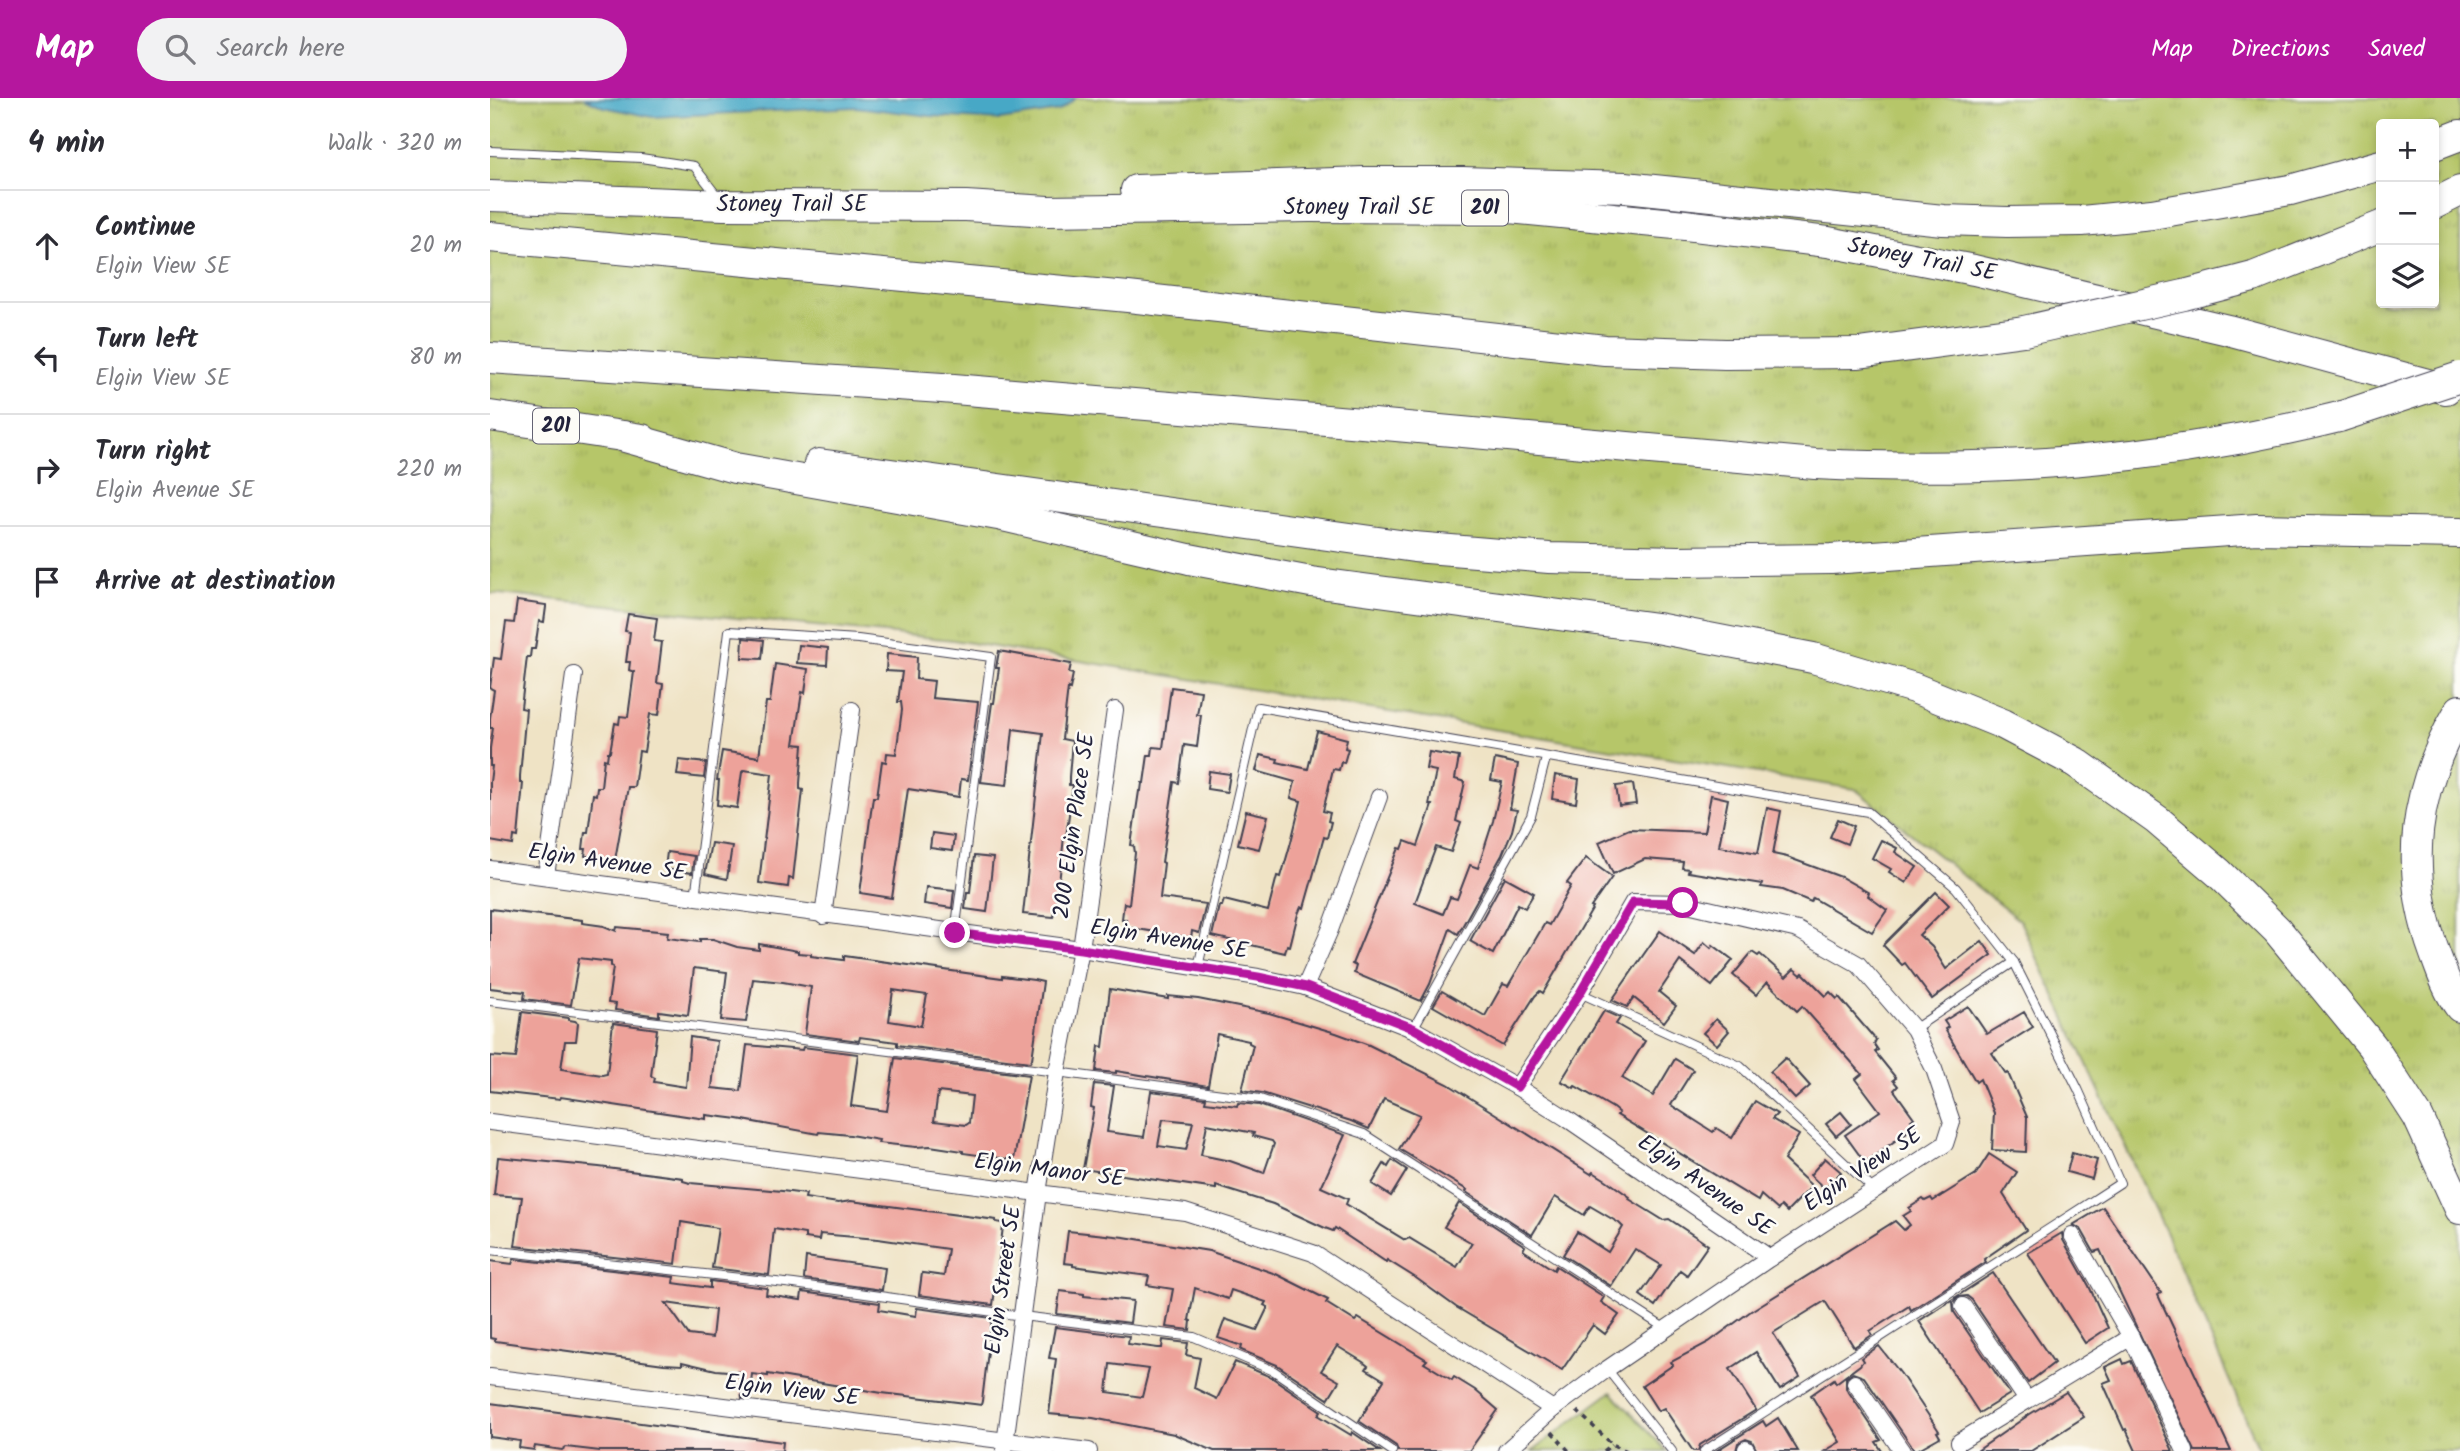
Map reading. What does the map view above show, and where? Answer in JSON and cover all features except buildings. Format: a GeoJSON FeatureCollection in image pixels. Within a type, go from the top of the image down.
{"type":"FeatureCollection","features":[{"type":"Feature","properties":{"kind":"highway"},"geometry":{"type":"LineString","coordinates":[[2439,143],[2460,135]]}},
{"type":"Feature","properties":{"kind":"highway"},"geometry":{"type":"LineString","coordinates":[[966,206],[1121,191],[1364,182],[1463,182],[1625,187],[1943,220],[2082,220],[2152,214],[2290,190],[2376,165]]}},
{"type":"Feature","properties":{"kind":"highway"},"geometry":{"type":"LineString","coordinates":[[2439,202],[2460,191]]}},
{"type":"Feature","properties":{"kind":"highway","name":"Stoney Trail SE"},"geometry":{"type":"LineString","coordinates":[[490,196],[724,205],[966,206],[1048,211],[1310,207],[1509,208],[1769,234],[1901,254],[2228,330],[2460,393]]}},
{"type":"Feature","properties":{"kind":"highway"},"geometry":{"type":"LineString","coordinates":[[490,237],[1128,297],[1605,350],[1726,354],[1858,353],[2025,331],[2253,277],[2376,228]]}},
{"type":"Feature","properties":{"kind":"highway"},"geometry":{"type":"LineString","coordinates":[[490,358],[956,389],[1885,468],[1999,467],[2113,459],[2252,437],[2339,417],[2460,377]]}},
{"type":"Feature","properties":{"kind":"highway","name":"201"},"geometry":{"type":"LineString","coordinates":[[490,416],[1414,547],[1549,558],[1678,561],[1830,559],[2257,529],[2460,533]]}},
{"type":"Feature","properties":{"kind":"highway"},"geometry":{"type":"LineString","coordinates":[[622,436],[735,468],[998,515],[1189,559],[1311,582],[1657,628],[1814,658],[1914,688],[2003,724],[2075,762],[2157,820],[2219,873],[2277,930],[2372,1046],[2405,1096],[2418,1116],[2460,1209]]}},
{"type":"Feature","properties":{"kind":"highway"},"geometry":{"type":"LineString","coordinates":[[2460,710],[2445,736],[2430,773],[2417,825],[2416,854],[2421,909],[2449,993],[2460,1007]]}},
{"type":"Feature","properties":{"kind":"street"},"geometry":{"type":"LineString","coordinates":[[547,876],[574,675]]}},
{"type":"Feature","properties":{"kind":"street"},"geometry":{"type":"LineString","coordinates":[[823,916],[852,710]]}},
{"type":"Feature","properties":{"kind":"street","name":"200 Elgin Place SE"},"geometry":{"type":"LineString","coordinates":[[1081,949],[1115,710]]}},
{"type":"Feature","properties":{"kind":"street"},"geometry":{"type":"LineString","coordinates":[[1306,987],[1380,797]]}},
{"type":"Feature","properties":{"kind":"street","name":"Elgin Avenue SE"},"geometry":{"type":"LineString","coordinates":[[490,869],[1081,949],[1306,987],[1413,1028],[1517,1087],[1770,1258]]}},
{"type":"Feature","properties":{"kind":"street","name":"Elgin View SE"},"geometry":{"type":"LineString","coordinates":[[1506,1451],[1553,1409],[1666,1329],[1945,1144],[1952,1122],[1934,1069],[1914,1029],[1858,964],[1798,930],[1683,903],[1633,902],[1580,993],[1517,1087]]}},
{"type":"Feature","properties":{"kind":"street","name":"Elgin Street SE"},"geometry":{"type":"LineString","coordinates":[[1005,1446],[1038,1193],[1057,1072],[1081,949]]}},
{"type":"Feature","properties":{"kind":"street","name":"Elgin Manor SE"},"geometry":{"type":"LineString","coordinates":[[490,1122],[1185,1212],[1313,1253],[1553,1409]]}},
{"type":"Feature","properties":{"kind":"street"},"geometry":{"type":"LineString","coordinates":[[2072,1235],[2131,1337],[2185,1451]]}},
{"type":"Feature","properties":{"kind":"street"},"geometry":{"type":"LineString","coordinates":[[1963,1306],[2027,1400]]}},
{"type":"Feature","properties":{"kind":"street"},"geometry":{"type":"LineString","coordinates":[[1956,1448],[2027,1400],[2131,1337]]}},
{"type":"Feature","properties":{"kind":"street","name":"Elgin View SE"},"geometry":{"type":"LineString","coordinates":[[490,1377],[1005,1446],[1089,1451]]}},
{"type":"Feature","properties":{"kind":"street"},"geometry":{"type":"LineString","coordinates":[[1855,1383],[1902,1451]]}},
{"type":"Feature","properties":{"kind":"lane"},"geometry":{"type":"LineString","coordinates":[[490,151],[641,158],[694,166],[724,205]]}},
{"type":"Feature","properties":{"kind":"lane"},"geometry":{"type":"LineString","coordinates":[[695,898],[729,631],[859,639],[991,657],[955,933]]}},
{"type":"Feature","properties":{"kind":"lane"},"geometry":{"type":"LineString","coordinates":[[1198,967],[1258,707],[1868,812],[1956,888],[2014,962],[2078,1089],[2120,1183],[1704,1451]]}},
{"type":"Feature","properties":{"kind":"lane"},"geometry":{"type":"LineString","coordinates":[[1413,1028],[1531,816],[1546,758]]}},
{"type":"Feature","properties":{"kind":"lane"},"geometry":{"type":"LineString","coordinates":[[1914,1029],[2014,962]]}},
{"type":"Feature","properties":{"kind":"lane"},"geometry":{"type":"LineString","coordinates":[[1580,993],[1740,1066],[1874,1190]]}},
{"type":"Feature","properties":{"kind":"lane"},"geometry":{"type":"LineString","coordinates":[[490,1001],[1260,1100],[1364,1135],[1666,1329]]}},
{"type":"Feature","properties":{"kind":"lane"},"geometry":{"type":"LineString","coordinates":[[490,1250],[793,1284],[1022,1317],[1194,1337],[1274,1371],[1392,1451]]}},
{"type":"Feature","properties":{"kind":"lane"},"geometry":{"type":"LineString","coordinates":[[1608,1370],[1672,1451]]}},
{"type":"Feature","properties":{"kind":"path"},"geometry":{"type":"LineString","coordinates":[[1567,1399],[1612,1444],[1627,1451]]}},
{"type":"Feature","properties":{"kind":"path"},"geometry":{"type":"LineString","coordinates":[[1604,1451],[1612,1444]]}},
{"type":"Feature","properties":{"kind":"green space"},"geometry":{"type":"Polygon","coordinates":[[[490,98],[2460,98],[2460,1451],[2260,1451],[2166,1234],[2020,921],[1855,789],[953,640],[490,593],[490,98]]]}},
{"type":"Feature","properties":{"kind":"green space"},"geometry":{"type":"Polygon","coordinates":[[[1611,1392],[1667,1451],[1532,1451],[1611,1392]]]}},
{"type":"Feature","properties":{"kind":"water"},"geometry":{"type":"Polygon","coordinates":[[[584,98],[1076,98],[1059,111],[1000,120],[930,116],[856,107],[652,117],[604,107],[584,98]]]}},
{"type":"Feature","properties":{"kind":"route"},"geometry":{"type":"LineString","coordinates":[[955,933],[1081,949],[1306,987],[1413,1028],[1517,1087],[1580,993],[1633,902],[1683,903]]}}]}
